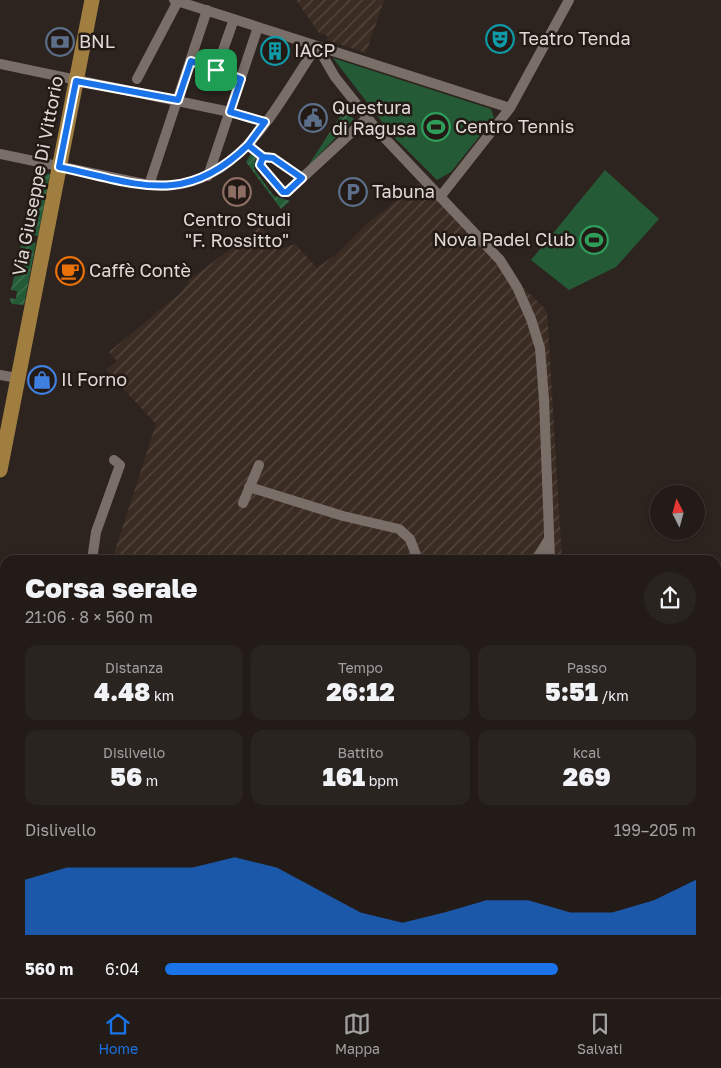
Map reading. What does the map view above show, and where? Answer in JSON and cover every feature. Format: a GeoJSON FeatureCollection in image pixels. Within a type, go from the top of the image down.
{"type":"FeatureCollection","features":[{"type":"Feature","properties":{"kind":"main road"},"geometry":{"type":"LineString","coordinates":[[91,7],[102,0]]}},
{"type":"Feature","properties":{"kind":"main road","name":"Via Giuseppe Di Vittorio"},"geometry":{"type":"LineString","coordinates":[[12,404],[91,7]]}},
{"type":"Feature","properties":{"kind":"main road"},"geometry":{"type":"LineString","coordinates":[[0,440],[12,404]]}},
{"type":"Feature","properties":{"kind":"main road"},"geometry":{"type":"LineString","coordinates":[[0,470],[12,404]]}},
{"type":"Feature","properties":{"kind":"street"},"geometry":{"type":"LineString","coordinates":[[137,79],[175,0],[510,108]]}},
{"type":"Feature","properties":{"kind":"street"},"geometry":{"type":"LineString","coordinates":[[440,198],[510,108],[569,0]]}},
{"type":"Feature","properties":{"kind":"street"},"geometry":{"type":"LineString","coordinates":[[149,185],[207,10]]}},
{"type":"Feature","properties":{"kind":"street"},"geometry":{"type":"LineString","coordinates":[[216,70],[234,19]]}},
{"type":"Feature","properties":{"kind":"street"},"geometry":{"type":"LineString","coordinates":[[208,176],[258,27]]}},
{"type":"Feature","properties":{"kind":"street"},"geometry":{"type":"LineString","coordinates":[[317,46],[335,77],[367,118],[500,260],[517,287],[531,319],[540,348],[548,456],[550,555]]}},
{"type":"Feature","properties":{"kind":"street"},"geometry":{"type":"LineString","coordinates":[[0,154],[149,185],[176,186],[208,176],[224,167],[248,145],[317,46]]}},
{"type":"Feature","properties":{"kind":"street"},"geometry":{"type":"LineString","coordinates":[[191,61],[241,79]]}},
{"type":"Feature","properties":{"kind":"street"},"geometry":{"type":"LineString","coordinates":[[0,64],[76,81],[178,100],[265,122]]}},
{"type":"Feature","properties":{"kind":"street"},"geometry":{"type":"LineString","coordinates":[[263,157],[260,165],[284,192],[302,178],[367,118]]}},
{"type":"Feature","properties":{"kind":"street"},"geometry":{"type":"LineString","coordinates":[[248,145],[263,157],[273,158],[302,178]]}},
{"type":"Feature","properties":{"kind":"street"},"geometry":{"type":"LineString","coordinates":[[0,375],[17,378]]}},
{"type":"Feature","properties":{"kind":"street"},"geometry":{"type":"LineString","coordinates":[[93,555],[96,532],[120,465],[114,460]]}},
{"type":"Feature","properties":{"kind":"street"},"geometry":{"type":"LineString","coordinates":[[243,503],[259,464]]}},
{"type":"Feature","properties":{"kind":"street"},"geometry":{"type":"LineString","coordinates":[[250,487],[343,516],[399,529],[410,539],[416,555]]}},
{"type":"Feature","properties":{"kind":"street"},"geometry":{"type":"LineString","coordinates":[[539,555],[550,536]]}},
{"type":"Feature","properties":{"kind":"shaded area"},"geometry":{"type":"Polygon","coordinates":[[[296,0],[384,0],[366,53],[327,40],[328,36],[319,33],[296,0]]]}},
{"type":"Feature","properties":{"kind":"shaded area"},"geometry":{"type":"Polygon","coordinates":[[[419,183],[547,311],[562,555],[114,555],[156,424],[106,370],[117,361],[109,352],[179,294],[189,283],[188,281],[261,226],[279,250],[295,244],[317,268],[338,253],[365,225],[419,183]]]}},
{"type":"Feature","properties":{"kind":"green space","name":"Centro Tennis"},"geometry":{"type":"Polygon","coordinates":[[[333,58],[491,109],[494,118],[451,172],[437,180],[393,136],[333,58]]]}},
{"type":"Feature","properties":{"kind":"green space"},"geometry":{"type":"Polygon","coordinates":[[[343,112],[354,119],[308,166],[343,112]]]}},
{"type":"Feature","properties":{"kind":"green space"},"geometry":{"type":"Polygon","coordinates":[[[251,154],[256,158],[254,169],[274,196],[290,201],[281,209],[246,162],[251,154]]]}},
{"type":"Feature","properties":{"kind":"green space","name":"Nova Padel Club"},"geometry":{"type":"Polygon","coordinates":[[[605,170],[659,219],[616,267],[569,290],[531,260],[605,170]]]}},
{"type":"Feature","properties":{"kind":"green space"},"geometry":{"type":"Polygon","coordinates":[[[35,171],[50,174],[38,236],[24,233],[30,200],[35,201],[39,184],[33,182],[35,171]]]}},
{"type":"Feature","properties":{"kind":"green space"},"geometry":{"type":"Polygon","coordinates":[[[22,240],[36,243],[24,305],[12,304],[9,298],[16,299],[17,291],[11,290],[22,240]]]}},
{"type":"Feature","properties":{"kind":"place","name":"Teatro Tenda"},"geometry":{"type":"Point","coordinates":[500,39]}},
{"type":"Feature","properties":{"kind":"place","name":"BNL"},"geometry":{"type":"Point","coordinates":[60,42]}},
{"type":"Feature","properties":{"kind":"place","name":"IACP"},"geometry":{"type":"Point","coordinates":[275,51]}},
{"type":"Feature","properties":{"kind":"place","name":"Questura di Ragusa"},"geometry":{"type":"Point","coordinates":[313,118]}},
{"type":"Feature","properties":{"kind":"place","name":"Centro Tennis"},"geometry":{"type":"Point","coordinates":[436,127]}},
{"type":"Feature","properties":{"kind":"place","name":"Centro Studi \"F. Rossitto\""},"geometry":{"type":"Point","coordinates":[237,192]}},
{"type":"Feature","properties":{"kind":"place","name":"Tabuna"},"geometry":{"type":"Point","coordinates":[353,192]}},
{"type":"Feature","properties":{"kind":"place","name":"Nova Padel Club"},"geometry":{"type":"Point","coordinates":[594,240]}},
{"type":"Feature","properties":{"kind":"place","name":"Caffè Contè"},"geometry":{"type":"Point","coordinates":[70,271]}},
{"type":"Feature","properties":{"kind":"place","name":"Il Forno"},"geometry":{"type":"Point","coordinates":[42,380]}},
{"type":"Feature","properties":{"kind":"route"},"geometry":{"type":"LineString","coordinates":[[216,70],[191,61],[178,100],[76,81],[59,167],[149,185],[176,186],[208,176],[224,167],[248,145],[263,157],[273,158],[302,178],[287,192],[283,192],[260,165],[263,157],[248,145],[265,122],[230,112],[241,79],[216,70]]}}]}
